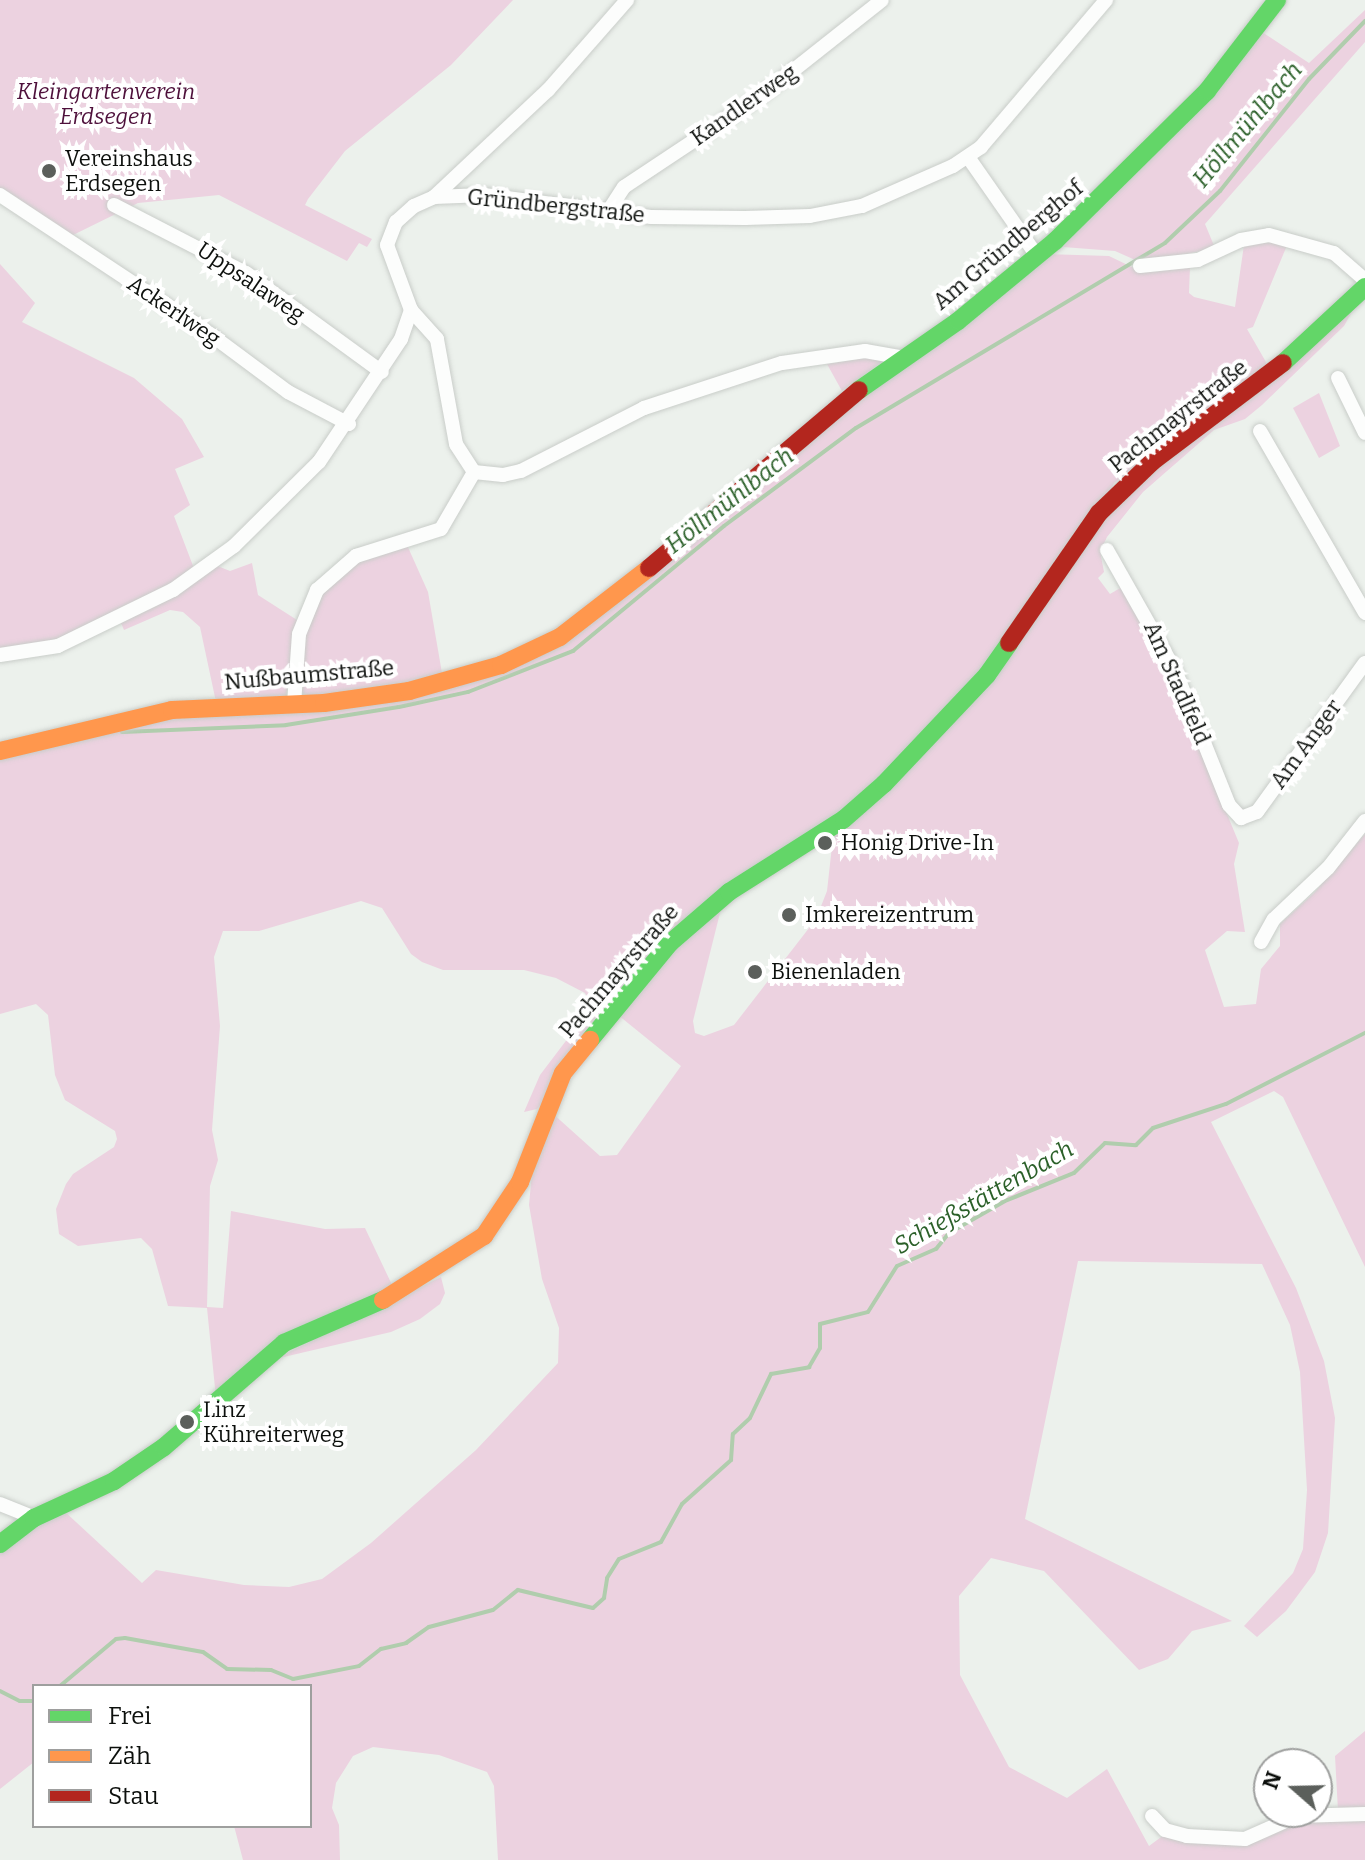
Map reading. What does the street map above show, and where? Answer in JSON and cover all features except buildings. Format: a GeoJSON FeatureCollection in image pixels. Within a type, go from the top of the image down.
{"type":"FeatureCollection","features":[{"type":"Feature","properties":{"kind":"street"},"geometry":{"type":"LineString","coordinates":[[474,472],[454,437],[439,344],[411,310],[390,262],[387,241],[403,213],[434,197],[438,187],[548,90],[627,0]]}},
{"type":"Feature","properties":{"kind":"street","name":"Kandlerweg"},"geometry":{"type":"LineString","coordinates":[[609,210],[624,187],[761,96],[882,0]]}},
{"type":"Feature","properties":{"kind":"street","name":"Gründbergstraße"},"geometry":{"type":"LineString","coordinates":[[434,197],[515,197],[690,218],[818,215],[867,204],[968,157],[1001,127],[1106,0]]}},
{"type":"Feature","properties":{"kind":"street","name":"Am Gründberghof"},"geometry":{"type":"LineString","coordinates":[[900,357],[958,321],[1037,256],[1207,91],[1277,0]]}},
{"type":"Feature","properties":{"kind":"street"},"geometry":{"type":"LineString","coordinates":[[968,157],[1037,256]]}},
{"type":"Feature","properties":{"kind":"street","name":"Ackerlweg"},"geometry":{"type":"LineString","coordinates":[[0,195],[210,334],[288,392],[349,424]]}},
{"type":"Feature","properties":{"kind":"street","name":"Uppsalaweg"},"geometry":{"type":"LineString","coordinates":[[114,205],[246,273],[382,372]]}},
{"type":"Feature","properties":{"kind":"street"},"geometry":{"type":"LineString","coordinates":[[1140,266],[1198,260],[1241,240],[1269,235],[1334,253],[1365,280]]}},
{"type":"Feature","properties":{"kind":"street","name":"Pachmayrstraße"},"geometry":{"type":"LineString","coordinates":[[0,1544],[34,1518],[114,1481],[164,1447],[284,1343],[404,1291],[484,1236],[520,1182],[545,1108],[563,1073],[670,943],[729,892],[844,819],[884,784],[987,675],[1099,513],[1152,462],[1300,350],[1365,287]]}},
{"type":"Feature","properties":{"kind":"street"},"geometry":{"type":"LineString","coordinates":[[0,655],[39,650],[88,634],[197,575],[319,462],[349,424],[382,372],[411,310]]}},
{"type":"Feature","properties":{"kind":"street"},"geometry":{"type":"LineString","coordinates":[[474,472],[503,475],[521,471],[630,414],[773,365],[850,352],[879,351],[900,357]]}},
{"type":"Feature","properties":{"kind":"street","name":"Nußbaumstraße"},"geometry":{"type":"LineString","coordinates":[[0,751],[172,710],[374,697],[445,682],[501,665],[560,637],[636,580],[749,479],[900,357]]}},
{"type":"Feature","properties":{"kind":"street"},"geometry":{"type":"LineString","coordinates":[[1338,378],[1365,433]]}},
{"type":"Feature","properties":{"kind":"street"},"geometry":{"type":"LineString","coordinates":[[1260,431],[1365,613]]}},
{"type":"Feature","properties":{"kind":"street"},"geometry":{"type":"LineString","coordinates":[[294,704],[299,634],[317,590],[356,556],[441,529],[474,472]]}},
{"type":"Feature","properties":{"kind":"street","name":"Am Stadlfeld"},"geometry":{"type":"LineString","coordinates":[[1107,550],[1175,670],[1229,805],[1241,818]]}},
{"type":"Feature","properties":{"kind":"street","name":"Am Anger"},"geometry":{"type":"LineString","coordinates":[[1241,818],[1257,812],[1365,663]]}},
{"type":"Feature","properties":{"kind":"street"},"geometry":{"type":"LineString","coordinates":[[1261,942],[1274,919],[1328,868],[1365,821]]}},
{"type":"Feature","properties":{"kind":"street"},"geometry":{"type":"LineString","coordinates":[[0,1504],[34,1518]]}},
{"type":"Feature","properties":{"kind":"street"},"geometry":{"type":"LineString","coordinates":[[1152,1816],[1165,1830],[1187,1836],[1245,1839],[1297,1816],[1365,1814]]}},
{"type":"Feature","properties":{"kind":"green space","name":"Kleingartenverein Erdsegen"},"geometry":{"type":"Polygon","coordinates":[[[0,0],[513,0],[451,65],[345,151],[308,199],[305,205],[372,239],[367,247],[359,243],[347,261],[219,195],[138,203],[69,237],[0,191],[0,0]]]}},
{"type":"Feature","properties":{"kind":"green space"},"geometry":{"type":"Polygon","coordinates":[[[1365,10],[1365,42],[1205,224],[1215,248],[1142,263],[1115,251],[1063,247],[1262,32],[1309,63],[1365,10]]]}},
{"type":"Feature","properties":{"kind":"green space"},"geometry":{"type":"Polygon","coordinates":[[[1254,241],[1288,243],[1253,327],[1247,329],[1270,369],[1114,483],[1091,538],[1128,492],[1357,303],[1344,326],[1262,405],[1245,419],[1214,430],[1143,492],[1107,537],[1100,551],[1104,572],[1098,578],[1110,594],[1122,587],[1153,635],[1239,843],[1234,864],[1245,932],[1227,931],[1205,950],[1224,1007],[1256,1004],[1261,969],[1280,946],[1280,924],[1314,893],[1365,834],[1365,1267],[1283,1097],[1274,1091],[1211,1122],[1296,1288],[1324,1361],[1335,1418],[1328,1533],[1315,1572],[1286,1611],[1257,1637],[1244,1626],[1293,1573],[1303,1549],[1307,1490],[1300,1372],[1290,1325],[1262,1264],[1078,1261],[1025,1519],[1232,1621],[1192,1631],[1168,1659],[1139,1670],[1044,1571],[991,1558],[959,1596],[960,1675],[1009,1767],[1067,1798],[1107,1769],[1149,1846],[1172,1829],[1253,1834],[1262,1828],[1333,1828],[1333,1811],[1338,1811],[1335,1756],[1365,1731],[1365,1860],[498,1860],[494,1786],[487,1772],[439,1755],[373,1747],[353,1756],[336,1783],[332,1808],[339,1825],[340,1860],[243,1860],[235,1828],[312,1828],[312,1684],[32,1684],[32,1764],[0,1789],[0,1550],[63,1510],[142,1583],[156,1570],[244,1585],[289,1587],[322,1579],[371,1543],[476,1450],[558,1363],[559,1328],[542,1279],[529,1205],[532,1173],[551,1112],[600,1156],[617,1155],[681,1066],[618,1015],[667,955],[722,905],[693,1021],[695,1033],[704,1036],[734,1025],[816,919],[827,891],[833,837],[708,901],[537,1109],[524,1112],[540,1075],[584,1017],[590,1005],[585,993],[556,978],[524,970],[443,970],[422,962],[411,954],[382,908],[361,901],[259,931],[223,931],[214,957],[220,1026],[212,1130],[218,1160],[210,1186],[207,1307],[223,1308],[231,1211],[325,1229],[365,1228],[394,1289],[357,1302],[216,1398],[207,1308],[168,1306],[152,1249],[141,1238],[78,1246],[59,1234],[56,1209],[66,1184],[73,1174],[114,1147],[117,1139],[115,1131],[65,1100],[55,1075],[48,1015],[36,1004],[0,1014],[0,756],[146,719],[288,709],[532,657],[1045,254],[1109,256],[1136,269],[1190,266],[1189,293],[1235,307],[1244,245],[1254,241]]]}},
{"type":"Feature","properties":{"kind":"green space"},"geometry":{"type":"Polygon","coordinates":[[[0,264],[35,303],[22,322],[134,378],[182,419],[204,457],[175,469],[190,505],[174,516],[195,571],[57,641],[0,651],[0,264]]]}},
{"type":"Feature","properties":{"kind":"green space"},"geometry":{"type":"Polygon","coordinates":[[[874,356],[883,361],[842,391],[827,364],[874,356]]]}},
{"type":"Feature","properties":{"kind":"green space"},"geometry":{"type":"Polygon","coordinates":[[[1319,393],[1340,446],[1319,458],[1293,408],[1319,393]]]}},
{"type":"Feature","properties":{"kind":"green space"},"geometry":{"type":"Polygon","coordinates":[[[407,545],[428,592],[443,679],[309,699],[299,689],[302,643],[319,594],[358,559],[407,545]]]}},
{"type":"Feature","properties":{"kind":"green space"},"geometry":{"type":"Polygon","coordinates":[[[252,563],[258,595],[297,620],[286,697],[216,702],[200,627],[183,612],[170,610],[124,630],[121,623],[215,565],[230,571],[252,563]]]}},
{"type":"Feature","properties":{"kind":"green space"},"geometry":{"type":"Polygon","coordinates":[[[441,1277],[445,1293],[440,1304],[420,1319],[391,1332],[275,1359],[441,1277]]]}},
{"type":"Feature","properties":{"kind":"waterway","name":"Höllmühlbach"},"geometry":{"type":"LineString","coordinates":[[122,732],[286,725],[399,707],[468,692],[573,651],[724,526],[856,428],[1165,243],[1220,191],[1309,79],[1365,21]]}},
{"type":"Feature","properties":{"kind":"waterway","name":"Schießstättenbach"},"geometry":{"type":"LineString","coordinates":[[62,1684],[116,1639],[203,1652],[227,1669],[271,1670],[293,1679],[359,1666],[381,1649],[406,1643],[429,1627],[493,1610],[518,1590],[593,1608],[604,1598],[607,1578],[619,1559],[661,1542],[682,1504],[731,1460],[733,1434],[750,1418],[771,1374],[809,1367],[820,1348],[820,1324],[868,1312],[897,1266],[936,1249],[949,1233],[1005,1201],[1074,1173],[1105,1143],[1136,1145],[1153,1128],[1226,1104],[1365,1033]]}},
{"type":"Feature","properties":{"kind":"waterway","name":"Schießstättenbach"},"geometry":{"type":"LineString","coordinates":[[0,1691],[20,1701],[32,1701]]}},
{"type":"Feature","properties":{"kind":"traffic: fast"},"geometry":{"type":"LineString","coordinates":[[859,390],[958,321],[1055,241],[1207,91],[1277,0]]}},
{"type":"Feature","properties":{"kind":"traffic: fast"},"geometry":{"type":"LineString","coordinates":[[1283,363],[1365,287]]}},
{"type":"Feature","properties":{"kind":"traffic: fast"},"geometry":{"type":"LineString","coordinates":[[590,1040],[670,943],[729,892],[844,819],[884,784],[987,675],[1009,643]]}},
{"type":"Feature","properties":{"kind":"traffic: fast"},"geometry":{"type":"LineString","coordinates":[[0,1544],[34,1518],[114,1481],[164,1447],[284,1343],[383,1300]]}},
{"type":"Feature","properties":{"kind":"traffic: slow"},"geometry":{"type":"LineString","coordinates":[[0,751],[172,710],[324,703],[409,691],[501,665],[560,637],[649,568]]}},
{"type":"Feature","properties":{"kind":"traffic: slow"},"geometry":{"type":"LineString","coordinates":[[383,1300],[484,1236],[520,1182],[563,1073],[590,1040]]}},
{"type":"Feature","properties":{"kind":"traffic: jam"},"geometry":{"type":"LineString","coordinates":[[1009,643],[1099,513],[1152,462],[1283,363]]}},
{"type":"Feature","properties":{"kind":"traffic: jam"},"geometry":{"type":"LineString","coordinates":[[649,568],[859,390]]}},
{"type":"Feature","properties":{"kind":"place","name":"Vereinshaus Erdsegen"},"geometry":{"type":"Point","coordinates":[49,171]}},
{"type":"Feature","properties":{"kind":"place","name":"Honig Drive-In"},"geometry":{"type":"Point","coordinates":[825,843]}},
{"type":"Feature","properties":{"kind":"place","name":"Imkereizentrum"},"geometry":{"type":"Point","coordinates":[789,915]}},
{"type":"Feature","properties":{"kind":"place","name":"Bienenladen"},"geometry":{"type":"Point","coordinates":[755,972]}},
{"type":"Feature","properties":{"kind":"place","name":"Linz Kühreiterweg"},"geometry":{"type":"Point","coordinates":[187,1422]}}]}
